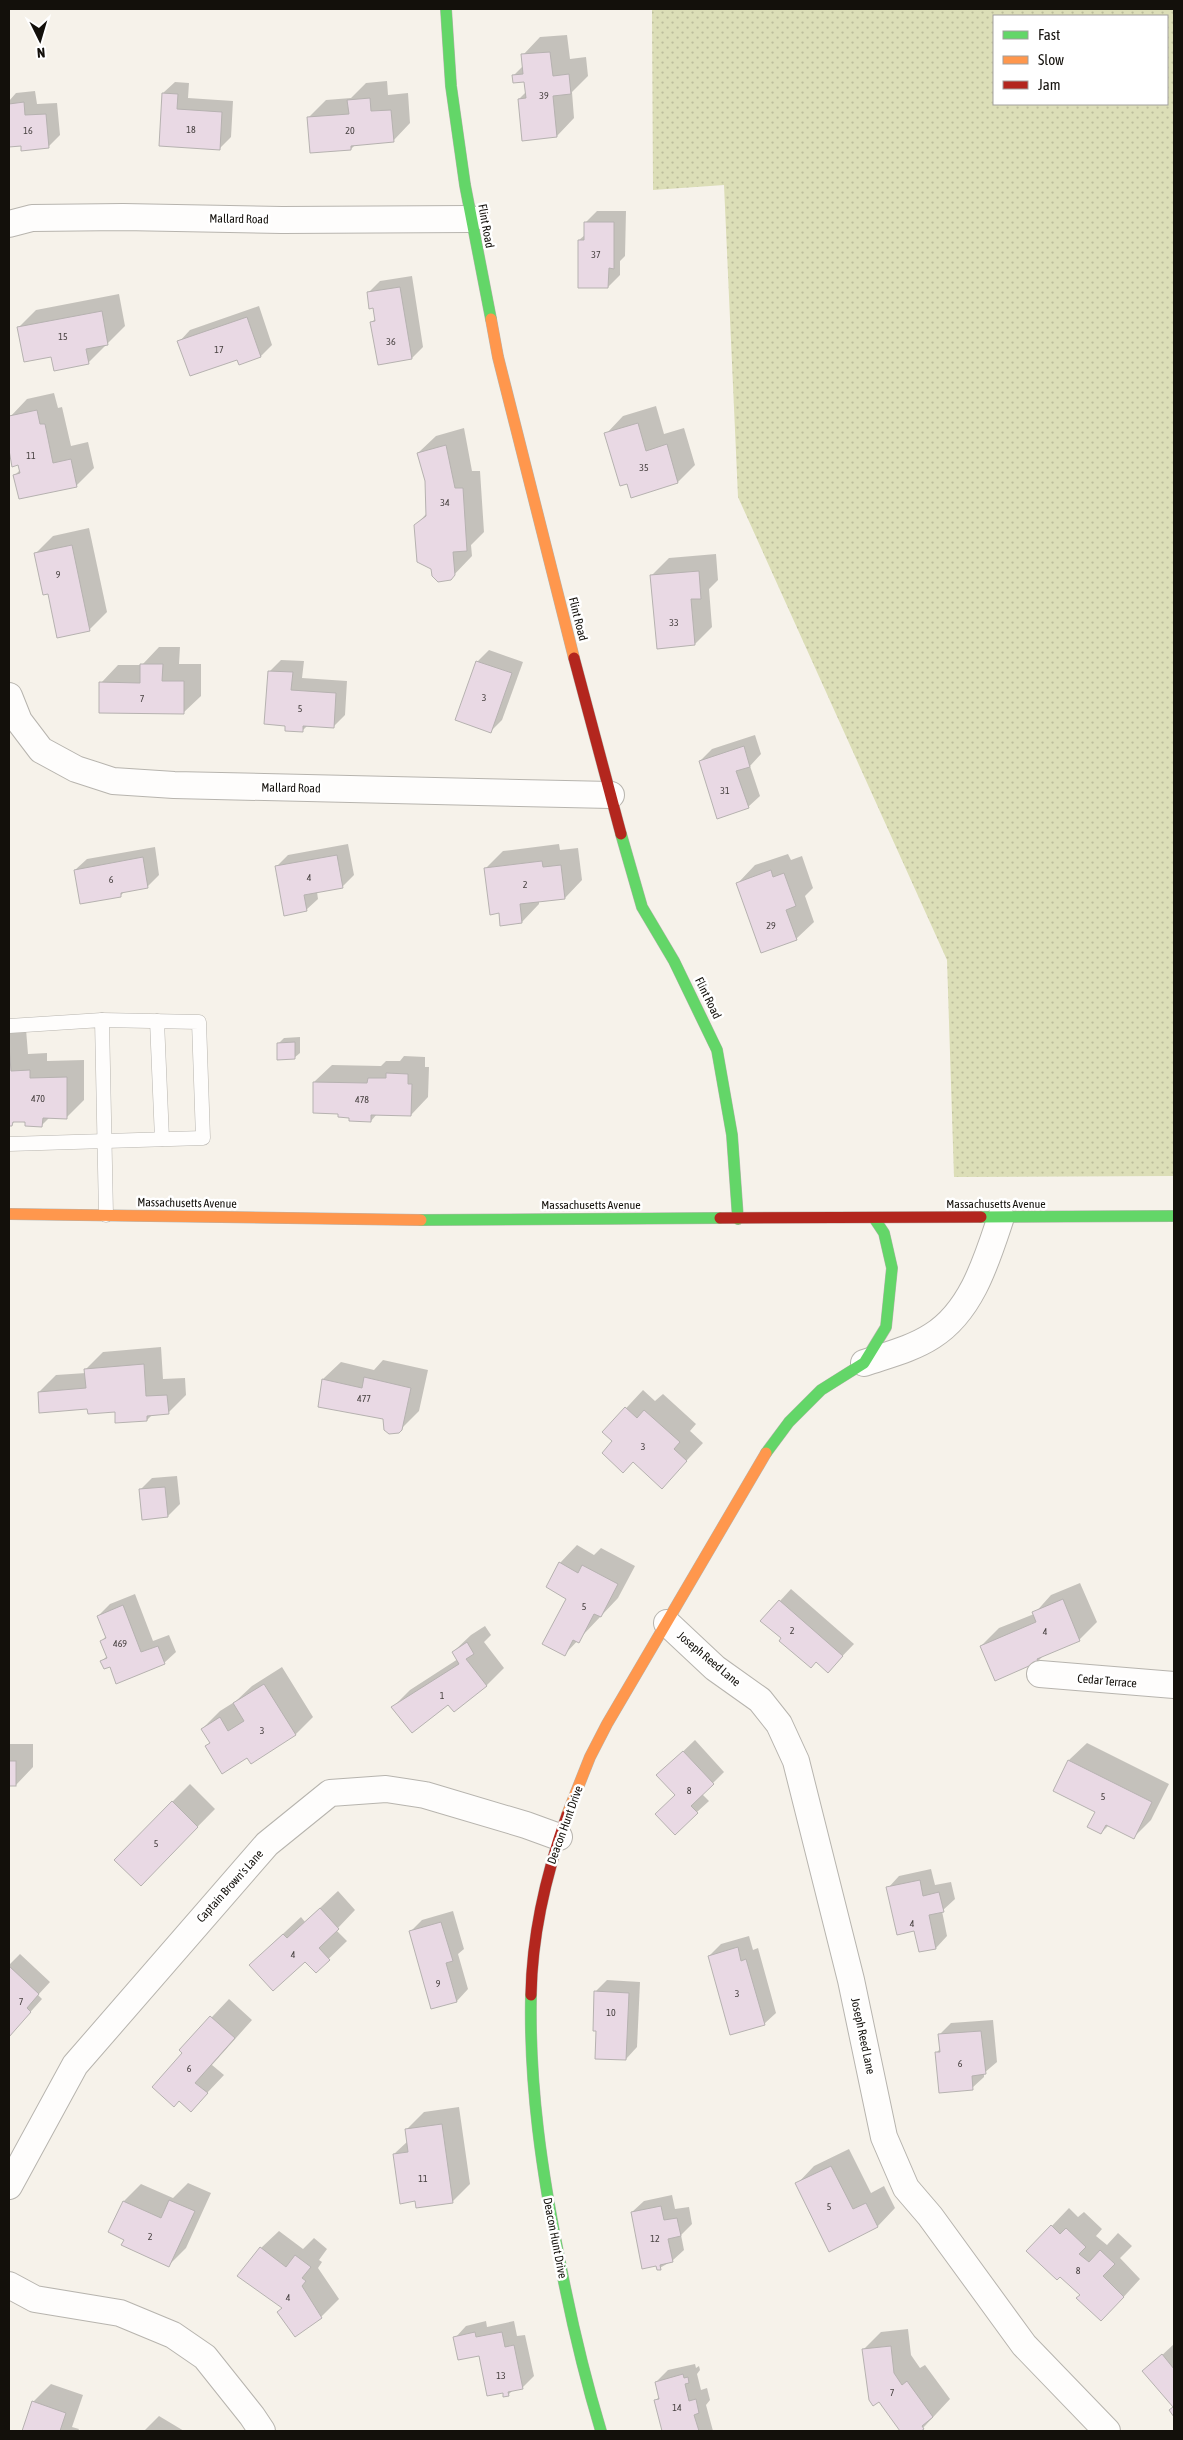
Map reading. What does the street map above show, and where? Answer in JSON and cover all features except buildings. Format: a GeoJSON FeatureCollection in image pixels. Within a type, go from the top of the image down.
{"type":"FeatureCollection","features":[{"type":"Feature","properties":{"kind":"street","name":"Flint Road"},"geometry":{"type":"LineString","coordinates":[[446,9],[451,86],[471,219],[500,366],[611,795],[642,907],[674,961],[717,1050],[732,1135],[738,1218]]}},
{"type":"Feature","properties":{"kind":"street","name":"Mallard Road"},"geometry":{"type":"LineString","coordinates":[[9,224],[32,218],[123,217],[282,220],[471,219]]}},
{"type":"Feature","properties":{"kind":"street","name":"Mallard Road"},"geometry":{"type":"LineString","coordinates":[[9,696],[19,721],[41,750],[76,769],[113,781],[258,788],[611,795]]}},
{"type":"Feature","properties":{"kind":"street","name":"Massachusetts Avenue"},"geometry":{"type":"LineString","coordinates":[[9,1214],[393,1220],[1174,1216]]}},
{"type":"Feature","properties":{"kind":"street","name":"Deacon Hunt Drive"},"geometry":{"type":"LineString","coordinates":[[864,1363],[886,1327],[892,1268],[884,1233],[874,1218]]}},
{"type":"Feature","properties":{"kind":"street","name":"Deacon Hunt Drive"},"geometry":{"type":"LineString","coordinates":[[601,2431],[589,2395],[572,2324],[549,2208],[536,2113],[530,2007],[534,1943],[550,1863],[584,1771],[618,1704],[768,1449],[789,1422],[821,1390],[864,1363],[910,1347],[934,1335],[963,1307],[988,1255],[1001,1218]]}},
{"type":"Feature","properties":{"kind":"street","name":"Joseph Reed Lane"},"geometry":{"type":"LineString","coordinates":[[667,1623],[715,1668],[760,1700],[779,1724],[796,1762],[851,1980],[884,2137],[906,2188],[930,2216],[1024,2345],[1107,2431]]}},
{"type":"Feature","properties":{"kind":"street","name":"Cedar Terrace"},"geometry":{"type":"LineString","coordinates":[[1040,1674],[1174,1685]]}},
{"type":"Feature","properties":{"kind":"street","name":"Captain Brown's Lane"},"geometry":{"type":"LineString","coordinates":[[9,2186],[76,2065],[197,1922],[267,1844],[330,1793],[386,1789],[425,1795],[470,1810],[526,1825],[559,1837]]}},
{"type":"Feature","properties":{"kind":"street"},"geometry":{"type":"LineString","coordinates":[[9,2285],[35,2298],[120,2313],[173,2335],[205,2357],[262,2431]]}},
{"type":"Feature","properties":{"kind":"lane"},"geometry":{"type":"LineString","coordinates":[[102,1020],[106,1215]]}},
{"type":"Feature","properties":{"kind":"lane"},"geometry":{"type":"LineString","coordinates":[[9,1026],[102,1020],[199,1022],[203,1138],[9,1144]]}},
{"type":"Feature","properties":{"kind":"lane"},"geometry":{"type":"LineString","coordinates":[[157,1021],[162,1139]]}},
{"type":"Feature","properties":{"kind":"green space"},"geometry":{"type":"Polygon","coordinates":[[[652,9],[1174,9],[1174,1176],[954,1177],[947,960],[738,497],[724,185],[653,190],[652,9]]]}},
{"type":"Feature","properties":{"kind":"traffic: fast"},"geometry":{"type":"LineString","coordinates":[[446,9],[451,86],[465,185],[491,319]]}},
{"type":"Feature","properties":{"kind":"traffic: fast"},"geometry":{"type":"LineString","coordinates":[[621,834],[642,907],[674,961],[717,1050],[732,1135],[738,1219]]}},
{"type":"Feature","properties":{"kind":"traffic: fast"},"geometry":{"type":"LineString","coordinates":[[981,1217],[1174,1216]]}},
{"type":"Feature","properties":{"kind":"traffic: fast"},"geometry":{"type":"LineString","coordinates":[[421,1220],[720,1218]]}},
{"type":"Feature","properties":{"kind":"traffic: fast"},"geometry":{"type":"LineString","coordinates":[[766,1453],[789,1422],[821,1390],[864,1363],[886,1327],[892,1268],[884,1233],[874,1218]]}},
{"type":"Feature","properties":{"kind":"traffic: fast"},"geometry":{"type":"LineString","coordinates":[[531,1995],[532,2062],[542,2163],[573,2326],[601,2431]]}},
{"type":"Feature","properties":{"kind":"traffic: slow"},"geometry":{"type":"LineString","coordinates":[[491,319],[498,357],[574,658]]}},
{"type":"Feature","properties":{"kind":"traffic: slow"},"geometry":{"type":"LineString","coordinates":[[9,1214],[421,1220]]}},
{"type":"Feature","properties":{"kind":"traffic: slow"},"geometry":{"type":"LineString","coordinates":[[567,1815],[590,1757],[607,1724],[766,1453]]}},
{"type":"Feature","properties":{"kind":"traffic: jam"},"geometry":{"type":"LineString","coordinates":[[574,658],[621,834]]}},
{"type":"Feature","properties":{"kind":"traffic: jam"},"geometry":{"type":"LineString","coordinates":[[720,1218],[981,1217]]}},
{"type":"Feature","properties":{"kind":"traffic: jam"},"geometry":{"type":"LineString","coordinates":[[531,1995],[537,1926],[553,1859],[567,1815]]}}]}
